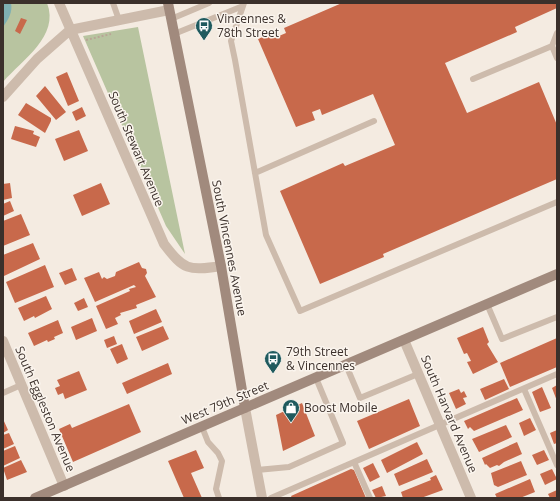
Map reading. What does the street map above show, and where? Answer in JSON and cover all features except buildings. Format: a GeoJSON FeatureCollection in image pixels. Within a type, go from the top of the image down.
{"type":"FeatureCollection","features":[{"type":"Feature","properties":{"kind":"main road","name":"South Vincennes Avenue"},"geometry":{"type":"LineString","coordinates":[[169,11],[221,266],[245,408]]}},
{"type":"Feature","properties":{"kind":"main road","name":"West 79th Street"},"geometry":{"type":"LineString","coordinates":[[35,498],[557,274]]}},
{"type":"Feature","properties":{"kind":"street","name":"South Stewart Avenue"},"geometry":{"type":"LineString","coordinates":[[59,3],[164,244],[175,258],[184,266],[201,269],[221,266]]}},
{"type":"Feature","properties":{"kind":"street"},"geometry":{"type":"LineString","coordinates":[[3,97],[37,59],[70,30],[169,11]]}},
{"type":"Feature","properties":{"kind":"street","name":"South Harvard Avenue"},"geometry":{"type":"LineString","coordinates":[[404,340],[471,498]]}},
{"type":"Feature","properties":{"kind":"street","name":"South Eggleston Avenue"},"geometry":{"type":"LineString","coordinates":[[3,342],[64,486]]}},
{"type":"Feature","properties":{"kind":"street","name":"South Vincennes Avenue"},"geometry":{"type":"LineString","coordinates":[[245,408],[262,498]]}},
{"type":"Feature","properties":{"kind":"lane"},"geometry":{"type":"LineString","coordinates":[[113,3],[118,20]]}},
{"type":"Feature","properties":{"kind":"lane"},"geometry":{"type":"LineString","coordinates":[[169,11],[209,3]]}},
{"type":"Feature","properties":{"kind":"lane"},"geometry":{"type":"LineString","coordinates":[[174,34],[244,4]]}},
{"type":"Feature","properties":{"kind":"lane"},"geometry":{"type":"LineString","coordinates":[[244,4],[231,40],[266,235],[300,311],[557,202]]}},
{"type":"Feature","properties":{"kind":"lane"},"geometry":{"type":"LineString","coordinates":[[557,33],[552,46],[557,58]]}},
{"type":"Feature","properties":{"kind":"lane"},"geometry":{"type":"LineString","coordinates":[[473,79],[552,46]]}},
{"type":"Feature","properties":{"kind":"lane"},"geometry":{"type":"LineString","coordinates":[[255,173],[374,121]]}},
{"type":"Feature","properties":{"kind":"lane"},"geometry":{"type":"LineString","coordinates":[[487,304],[502,339],[557,317]]}},
{"type":"Feature","properties":{"kind":"lane"},"geometry":{"type":"LineString","coordinates":[[346,365],[360,398],[418,374]]}},
{"type":"Feature","properties":{"kind":"lane"},"geometry":{"type":"LineString","coordinates":[[271,498],[557,374]]}},
{"type":"Feature","properties":{"kind":"lane"},"geometry":{"type":"LineString","coordinates":[[257,470],[289,467],[343,443],[316,378]]}},
{"type":"Feature","properties":{"kind":"lane"},"geometry":{"type":"LineString","coordinates":[[3,393],[21,385]]}},
{"type":"Feature","properties":{"kind":"lane"},"geometry":{"type":"LineString","coordinates":[[524,389],[557,465]]}},
{"type":"Feature","properties":{"kind":"lane"},"geometry":{"type":"LineString","coordinates":[[202,427],[208,442],[218,453],[222,461],[216,489],[219,498]]}},
{"type":"Feature","properties":{"kind":"lane"},"geometry":{"type":"LineString","coordinates":[[354,462],[370,498]]}},
{"type":"Feature","properties":{"kind":"green space"},"geometry":{"type":"Polygon","coordinates":[[[3,3],[47,3],[50,15],[44,37],[37,47],[3,82],[3,3]]]}},
{"type":"Feature","properties":{"kind":"green space"},"geometry":{"type":"Polygon","coordinates":[[[138,27],[185,254],[166,226],[83,36],[138,27]]]}},
{"type":"Feature","properties":{"kind":"water"},"geometry":{"type":"Polygon","coordinates":[[[3,3],[11,3],[11,10],[10,16],[3,27],[3,3]]]}},
{"type":"Feature","properties":{"kind":"place","name":"Vincennes & 78th Street"},"geometry":{"type":"Point","coordinates":[204,41]}},
{"type":"Feature","properties":{"kind":"place","name":"79th Street & Vincennes"},"geometry":{"type":"Point","coordinates":[273,374]}},
{"type":"Feature","properties":{"kind":"place","name":"Boost Mobile"},"geometry":{"type":"Point","coordinates":[291,423]}}]}
